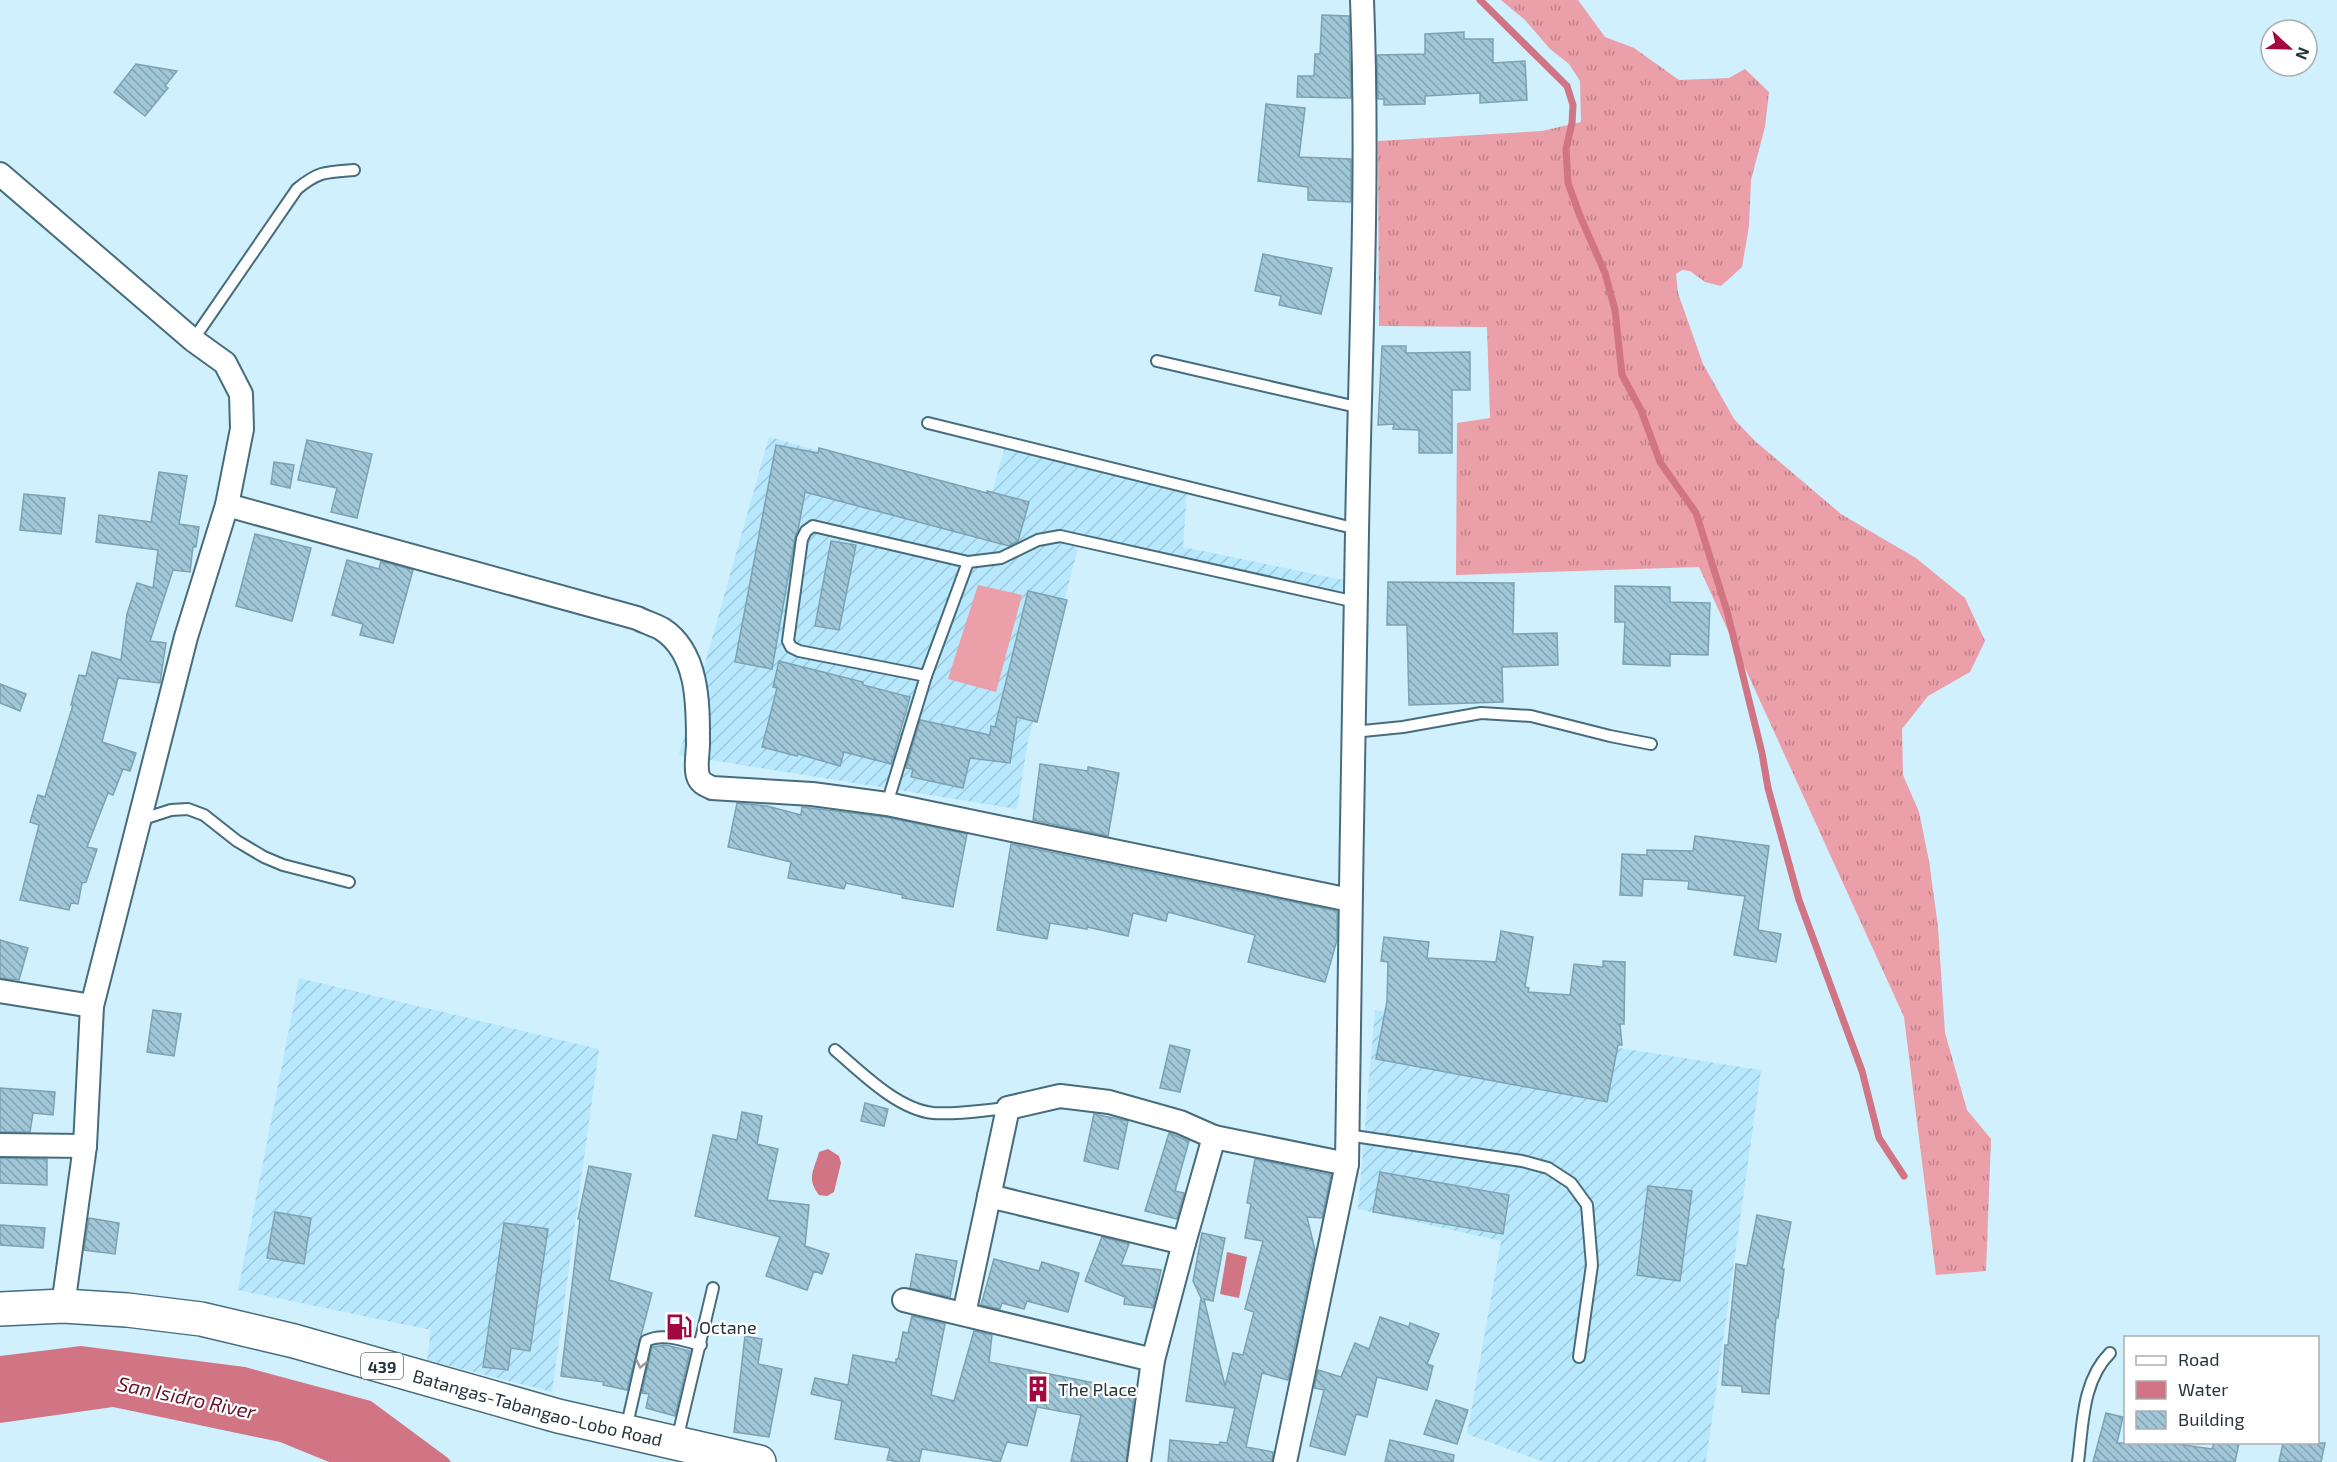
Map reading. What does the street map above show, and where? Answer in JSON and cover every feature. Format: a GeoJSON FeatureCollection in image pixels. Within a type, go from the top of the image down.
{"type":"FeatureCollection","features":[{"type":"Feature","properties":{"kind":"main road","name":"Batangas-Tabangao-Lobo Road"},"geometry":{"type":"LineString","coordinates":[[0,1309],[63,1306],[127,1310],[201,1319],[294,1341],[558,1416],[759,1462]]}},
{"type":"Feature","properties":{"kind":"street"},"geometry":{"type":"LineString","coordinates":[[1285,1462],[1347,1164],[1353,732],[1361,408],[1364,73],[1362,0]]}},
{"type":"Feature","properties":{"kind":"street"},"geometry":{"type":"LineString","coordinates":[[0,174],[193,340],[225,363],[242,394],[242,429],[226,506],[186,637],[92,1006],[85,1146],[63,1306]]}},
{"type":"Feature","properties":{"kind":"street"},"geometry":{"type":"LineString","coordinates":[[226,506],[637,618],[662,630],[680,646],[690,664],[695,684],[698,776],[703,783],[712,788],[812,794],[887,804],[1350,900]]}},
{"type":"Feature","properties":{"kind":"street"},"geometry":{"type":"LineString","coordinates":[[0,991],[92,1006]]}},
{"type":"Feature","properties":{"kind":"street"},"geometry":{"type":"LineString","coordinates":[[964,1314],[1008,1108],[1060,1096],[1109,1101],[1180,1122],[1214,1137],[1347,1164]]}},
{"type":"Feature","properties":{"kind":"street"},"geometry":{"type":"LineString","coordinates":[[1139,1462],[1153,1360],[1214,1137]]}},
{"type":"Feature","properties":{"kind":"street"},"geometry":{"type":"LineString","coordinates":[[0,1145],[85,1146]]}},
{"type":"Feature","properties":{"kind":"street"},"geometry":{"type":"LineString","coordinates":[[989,1196],[1184,1243]]}},
{"type":"Feature","properties":{"kind":"street"},"geometry":{"type":"LineString","coordinates":[[904,1300],[1153,1360]]}},
{"type":"Feature","properties":{"kind":"lane"},"geometry":{"type":"LineString","coordinates":[[193,340],[297,189],[313,176],[354,170]]}},
{"type":"Feature","properties":{"kind":"lane"},"geometry":{"type":"LineString","coordinates":[[1157,361],[1361,408]]}},
{"type":"Feature","properties":{"kind":"lane"},"geometry":{"type":"LineString","coordinates":[[928,423],[1357,529]]}},
{"type":"Feature","properties":{"kind":"lane"},"geometry":{"type":"LineString","coordinates":[[926,676],[799,651],[791,647],[788,641],[802,539],[813,526],[968,562],[1001,558],[1038,540],[1060,536],[1356,602]]}},
{"type":"Feature","properties":{"kind":"lane"},"geometry":{"type":"LineString","coordinates":[[887,804],[926,676],[968,562]]}},
{"type":"Feature","properties":{"kind":"lane"},"geometry":{"type":"LineString","coordinates":[[1353,732],[1403,727],[1481,713],[1531,716],[1651,744]]}},
{"type":"Feature","properties":{"kind":"lane"},"geometry":{"type":"LineString","coordinates":[[140,820],[171,810],[188,809],[204,815],[237,841],[264,857],[283,865],[349,882]]}},
{"type":"Feature","properties":{"kind":"lane"},"geometry":{"type":"LineString","coordinates":[[835,1050],[880,1089],[909,1105],[931,1113],[1008,1108]]}},
{"type":"Feature","properties":{"kind":"lane"},"geometry":{"type":"LineString","coordinates":[[1347,1134],[1521,1161],[1548,1168],[1571,1183],[1587,1205],[1592,1265],[1579,1357]]}},
{"type":"Feature","properties":{"kind":"lane"},"geometry":{"type":"LineString","coordinates":[[676,1443],[713,1288]]}},
{"type":"Feature","properties":{"kind":"lane"},"geometry":{"type":"LineString","coordinates":[[625,1431],[646,1341],[664,1337],[701,1345]]}},
{"type":"Feature","properties":{"kind":"lane"},"geometry":{"type":"LineString","coordinates":[[2078,1462],[2088,1388],[2094,1372],[2110,1353]]}},
{"type":"Feature","properties":{"kind":"shaded area"},"geometry":{"type":"Polygon","coordinates":[[[769,437],[990,499],[1006,443],[1187,492],[1183,547],[1348,581],[1341,602],[1080,540],[1028,741],[1017,809],[679,755],[769,437]]]}},
{"type":"Feature","properties":{"kind":"shaded area"},"geometry":{"type":"Polygon","coordinates":[[[299,978],[599,1049],[552,1392],[427,1360],[431,1330],[238,1290],[299,978]]]}},
{"type":"Feature","properties":{"kind":"shaded area"},"geometry":{"type":"Polygon","coordinates":[[[1375,1010],[1761,1070],[1706,1462],[1544,1462],[1467,1434],[1501,1241],[1358,1209],[1375,1010]]]}},
{"type":"Feature","properties":{"kind":"green space"},"geometry":{"type":"Polygon","coordinates":[[[1501,0],[1578,0],[1605,37],[1634,48],[1679,80],[1729,78],[1745,69],[1769,92],[1765,127],[1751,180],[1749,226],[1742,267],[1721,286],[1705,282],[1690,271],[1682,270],[1676,274],[1678,293],[1703,364],[1734,419],[1755,441],[1841,514],[1916,558],[1965,598],[1985,641],[1970,672],[1928,696],[1902,729],[1903,775],[1919,812],[1929,861],[1938,927],[1945,1033],[1967,1110],[1991,1139],[1986,1271],[1936,1275],[1904,1017],[1699,567],[1456,575],[1457,423],[1490,418],[1487,327],[1379,326],[1378,141],[1542,131],[1581,122],[1580,81],[1569,64],[1550,49],[1525,20],[1501,0]]]}},
{"type":"Feature","properties":{"kind":"green space"},"geometry":{"type":"Polygon","coordinates":[[[978,585],[1022,595],[996,692],[948,679],[978,585]]]}},
{"type":"Feature","properties":{"kind":"water"},"geometry":{"type":"Polygon","coordinates":[[[828,1149],[839,1156],[841,1163],[834,1192],[827,1196],[819,1195],[812,1179],[819,1152],[828,1149]]]}},
{"type":"Feature","properties":{"kind":"water"},"geometry":{"type":"Polygon","coordinates":[[[1227,1252],[1247,1257],[1239,1298],[1220,1294],[1227,1252]]]}},
{"type":"Feature","properties":{"kind":"water","name":"San Isidro River"},"geometry":{"type":"Polygon","coordinates":[[[81,1346],[245,1367],[371,1401],[451,1462],[329,1462],[280,1442],[113,1407],[0,1423],[0,1356],[81,1346]]]}},
{"type":"Feature","properties":{"kind":"building"},"geometry":{"type":"Polygon","coordinates":[[[1322,15],[1349,16],[1351,98],[1297,97],[1298,76],[1314,76],[1315,54],[1320,54],[1322,15]]]}},
{"type":"Feature","properties":{"kind":"building"},"geometry":{"type":"Polygon","coordinates":[[[1464,32],[1464,39],[1493,39],[1493,63],[1525,61],[1527,100],[1480,103],[1480,93],[1425,96],[1425,104],[1384,105],[1384,99],[1378,99],[1377,55],[1425,54],[1425,34],[1464,32]]]}},
{"type":"Feature","properties":{"kind":"building"},"geometry":{"type":"Polygon","coordinates":[[[136,64],[177,71],[165,86],[168,88],[145,116],[114,92],[136,64]]]}},
{"type":"Feature","properties":{"kind":"building"},"geometry":{"type":"Polygon","coordinates":[[[1266,104],[1305,108],[1299,157],[1351,159],[1351,202],[1308,200],[1308,187],[1258,181],[1266,104]]]}},
{"type":"Feature","properties":{"kind":"building"},"geometry":{"type":"Polygon","coordinates":[[[1263,254],[1332,268],[1321,314],[1279,305],[1281,296],[1255,291],[1263,254]]]}},
{"type":"Feature","properties":{"kind":"building"},"geometry":{"type":"Polygon","coordinates":[[[1382,346],[1406,346],[1406,353],[1470,352],[1470,390],[1452,390],[1452,453],[1419,453],[1419,430],[1393,429],[1394,424],[1378,425],[1382,346]]]}},
{"type":"Feature","properties":{"kind":"building"},"geometry":{"type":"Polygon","coordinates":[[[307,440],[372,454],[357,518],[331,512],[337,488],[298,480],[307,440]]]}},
{"type":"Feature","properties":{"kind":"building"},"geometry":{"type":"Polygon","coordinates":[[[776,445],[818,453],[819,448],[1029,502],[1018,541],[1009,546],[805,492],[772,669],[735,662],[776,445]]]}},
{"type":"Feature","properties":{"kind":"building"},"geometry":{"type":"Polygon","coordinates":[[[274,462],[294,465],[290,488],[271,484],[274,462]]]}},
{"type":"Feature","properties":{"kind":"building"},"geometry":{"type":"Polygon","coordinates":[[[159,472],[187,476],[179,524],[199,527],[196,547],[193,547],[190,572],[173,570],[150,641],[166,643],[160,683],[118,678],[102,742],[136,753],[130,771],[123,769],[113,795],[108,793],[87,847],[97,849],[86,882],[82,883],[78,904],[71,903],[69,910],[20,900],[39,825],[30,822],[38,795],[45,797],[73,705],[71,705],[79,675],[86,676],[92,652],[121,660],[127,614],[137,583],[153,588],[158,550],[96,542],[99,515],[151,522],[159,472]]]}},
{"type":"Feature","properties":{"kind":"building"},"geometry":{"type":"Polygon","coordinates":[[[24,494],[65,498],[61,534],[20,530],[24,494]]]}},
{"type":"Feature","properties":{"kind":"building"},"geometry":{"type":"Polygon","coordinates":[[[255,534],[311,548],[292,621],[236,606],[255,534]]]}},
{"type":"Feature","properties":{"kind":"building"},"geometry":{"type":"Polygon","coordinates":[[[831,541],[856,545],[839,630],[815,626],[831,541]]]}},
{"type":"Feature","properties":{"kind":"building"},"geometry":{"type":"Polygon","coordinates":[[[347,560],[379,569],[381,561],[413,570],[393,643],[360,635],[363,624],[332,615],[347,560]]]}},
{"type":"Feature","properties":{"kind":"building"},"geometry":{"type":"Polygon","coordinates":[[[1388,582],[1514,583],[1513,634],[1557,633],[1558,665],[1502,667],[1503,702],[1409,705],[1407,625],[1387,625],[1388,582]]]}},
{"type":"Feature","properties":{"kind":"building"},"geometry":{"type":"Polygon","coordinates":[[[1615,586],[1670,587],[1670,602],[1710,603],[1708,655],[1670,654],[1670,666],[1623,664],[1625,622],[1615,622],[1615,586]]]}},
{"type":"Feature","properties":{"kind":"building"},"geometry":{"type":"Polygon","coordinates":[[[1028,591],[1067,600],[1037,722],[1017,717],[1010,763],[970,758],[963,788],[911,777],[913,769],[906,768],[920,720],[990,735],[991,726],[995,727],[1028,591]]]}},
{"type":"Feature","properties":{"kind":"building"},"geometry":{"type":"Polygon","coordinates":[[[779,661],[863,682],[863,685],[910,697],[891,764],[844,752],[840,766],[762,747],[777,688],[773,687],[779,661]]]}},
{"type":"Feature","properties":{"kind":"building"},"geometry":{"type":"Polygon","coordinates":[[[0,684],[26,694],[20,711],[0,703],[0,684]]]}},
{"type":"Feature","properties":{"kind":"building"},"geometry":{"type":"Polygon","coordinates":[[[1040,764],[1088,771],[1088,767],[1119,773],[1108,836],[1033,820],[1040,764]]]}},
{"type":"Feature","properties":{"kind":"building"},"geometry":{"type":"Polygon","coordinates":[[[737,803],[767,806],[801,815],[802,807],[885,817],[967,834],[953,907],[902,898],[903,895],[846,883],[844,889],[788,878],[791,862],[728,847],[737,803]]]}},
{"type":"Feature","properties":{"kind":"building"},"geometry":{"type":"Polygon","coordinates":[[[1695,836],[1769,846],[1758,930],[1781,934],[1776,962],[1734,955],[1745,896],[1688,889],[1689,881],[1643,879],[1642,896],[1620,895],[1622,854],[1647,855],[1647,850],[1693,851],[1695,836]]]}},
{"type":"Feature","properties":{"kind":"building"},"geometry":{"type":"Polygon","coordinates":[[[1011,844],[1337,911],[1337,940],[1325,982],[1248,962],[1255,935],[1168,912],[1166,921],[1133,913],[1128,936],[1087,927],[1087,929],[1050,923],[1047,939],[997,930],[1011,844]]]}},
{"type":"Feature","properties":{"kind":"building"},"geometry":{"type":"Polygon","coordinates":[[[1501,931],[1533,937],[1525,987],[1529,988],[1528,992],[1570,995],[1574,964],[1603,967],[1603,961],[1625,962],[1624,1024],[1620,1024],[1622,1045],[1618,1045],[1607,1102],[1376,1059],[1387,1001],[1388,962],[1381,961],[1384,937],[1429,942],[1427,958],[1496,962],[1501,931]]]}},
{"type":"Feature","properties":{"kind":"building"},"geometry":{"type":"Polygon","coordinates":[[[0,940],[28,948],[19,980],[0,978],[0,940]]]}},
{"type":"Feature","properties":{"kind":"building"},"geometry":{"type":"Polygon","coordinates":[[[153,1010],[181,1014],[174,1056],[147,1052],[153,1010]]]}},
{"type":"Feature","properties":{"kind":"building"},"geometry":{"type":"Polygon","coordinates":[[[1170,1045],[1190,1050],[1180,1092],[1160,1088],[1170,1045]]]}},
{"type":"Feature","properties":{"kind":"building"},"geometry":{"type":"Polygon","coordinates":[[[0,1088],[55,1092],[53,1115],[33,1113],[30,1132],[0,1132],[0,1088]]]}},
{"type":"Feature","properties":{"kind":"building"},"geometry":{"type":"Polygon","coordinates":[[[865,1103],[888,1109],[884,1126],[861,1121],[865,1103]]]}},
{"type":"Feature","properties":{"kind":"building"},"geometry":{"type":"Polygon","coordinates":[[[742,1112],[762,1116],[757,1144],[778,1149],[767,1200],[809,1205],[805,1246],[829,1254],[822,1274],[814,1271],[807,1290],[766,1276],[780,1237],[695,1216],[713,1135],[737,1140],[742,1112]]]}},
{"type":"Feature","properties":{"kind":"building"},"geometry":{"type":"Polygon","coordinates":[[[1094,1114],[1128,1121],[1118,1169],[1084,1161],[1094,1114]]]}},
{"type":"Feature","properties":{"kind":"building"},"geometry":{"type":"Polygon","coordinates":[[[1169,1133],[1189,1141],[1175,1191],[1184,1193],[1177,1219],[1145,1211],[1169,1133]]]}},
{"type":"Feature","properties":{"kind":"building"},"geometry":{"type":"Polygon","coordinates":[[[0,1158],[47,1159],[47,1185],[0,1183],[0,1158]]]}},
{"type":"Feature","properties":{"kind":"building"},"geometry":{"type":"Polygon","coordinates":[[[1255,1159],[1331,1175],[1322,1218],[1307,1217],[1315,1250],[1288,1380],[1262,1373],[1246,1447],[1273,1452],[1272,1462],[1168,1462],[1170,1440],[1219,1445],[1220,1442],[1227,1443],[1235,1408],[1186,1401],[1201,1298],[1193,1281],[1202,1233],[1225,1238],[1213,1301],[1204,1299],[1225,1386],[1233,1353],[1243,1355],[1254,1312],[1245,1309],[1263,1241],[1245,1238],[1251,1204],[1247,1203],[1255,1159]]]}},
{"type":"Feature","properties":{"kind":"building"},"geometry":{"type":"Polygon","coordinates":[[[589,1166],[631,1174],[609,1280],[652,1293],[627,1390],[603,1385],[604,1382],[561,1376],[580,1219],[578,1219],[589,1166]]]}},
{"type":"Feature","properties":{"kind":"building"},"geometry":{"type":"Polygon","coordinates":[[[1380,1172],[1509,1195],[1503,1234],[1373,1212],[1380,1172]]]}},
{"type":"Feature","properties":{"kind":"building"},"geometry":{"type":"Polygon","coordinates":[[[1648,1186],[1692,1191],[1680,1281],[1637,1275],[1648,1186]]]}},
{"type":"Feature","properties":{"kind":"building"},"geometry":{"type":"Polygon","coordinates":[[[275,1212],[311,1218],[304,1264],[267,1258],[275,1212]]]}},
{"type":"Feature","properties":{"kind":"building"},"geometry":{"type":"Polygon","coordinates":[[[1757,1215],[1791,1222],[1782,1269],[1784,1269],[1778,1318],[1776,1318],[1769,1394],[1742,1392],[1742,1386],[1722,1385],[1736,1264],[1747,1266],[1757,1215]]]}},
{"type":"Feature","properties":{"kind":"building"},"geometry":{"type":"Polygon","coordinates":[[[89,1218],[119,1223],[115,1254],[84,1250],[89,1218]]]}},
{"type":"Feature","properties":{"kind":"building"},"geometry":{"type":"Polygon","coordinates":[[[504,1223],[548,1229],[530,1351],[511,1348],[508,1370],[483,1367],[504,1223]]]}},
{"type":"Feature","properties":{"kind":"building"},"geometry":{"type":"Polygon","coordinates":[[[0,1225],[45,1228],[43,1248],[0,1245],[0,1225]]]}},
{"type":"Feature","properties":{"kind":"building"},"geometry":{"type":"Polygon","coordinates":[[[1102,1237],[1129,1244],[1121,1265],[1161,1270],[1153,1308],[1124,1304],[1125,1297],[1085,1281],[1102,1237]]]}},
{"type":"Feature","properties":{"kind":"building"},"geometry":{"type":"Polygon","coordinates":[[[916,1254],[957,1261],[950,1297],[910,1288],[916,1254]]]}},
{"type":"Feature","properties":{"kind":"building"},"geometry":{"type":"Polygon","coordinates":[[[994,1259],[1039,1271],[1042,1262],[1079,1273],[1068,1312],[1027,1301],[1024,1309],[1002,1303],[1000,1309],[981,1305],[994,1259]]]}},
{"type":"Feature","properties":{"kind":"building"},"geometry":{"type":"Polygon","coordinates":[[[912,1316],[945,1324],[931,1395],[954,1401],[974,1331],[992,1335],[989,1362],[1135,1391],[1126,1462],[1071,1462],[1081,1415],[1037,1407],[1027,1446],[1007,1442],[1000,1462],[922,1449],[919,1462],[899,1462],[887,1460],[890,1448],[835,1439],[842,1401],[811,1394],[815,1378],[848,1385],[853,1355],[896,1363],[903,1332],[908,1333],[912,1316]]]}},
{"type":"Feature","properties":{"kind":"building"},"geometry":{"type":"Polygon","coordinates":[[[1380,1317],[1409,1327],[1410,1323],[1439,1334],[1427,1364],[1433,1366],[1427,1390],[1377,1377],[1367,1417],[1356,1414],[1345,1455],[1310,1446],[1324,1390],[1314,1388],[1318,1370],[1341,1377],[1355,1343],[1369,1349],[1380,1317]]]}},
{"type":"Feature","properties":{"kind":"building"},"geometry":{"type":"Polygon","coordinates":[[[745,1336],[762,1339],[758,1364],[782,1369],[769,1437],[734,1432],[745,1336]]]}},
{"type":"Feature","properties":{"kind":"building"},"geometry":{"type":"Polygon","coordinates":[[[666,1345],[690,1351],[675,1416],[646,1408],[649,1394],[642,1393],[652,1347],[666,1345]]]}},
{"type":"Feature","properties":{"kind":"building"},"geometry":{"type":"Polygon","coordinates":[[[1436,1400],[1468,1410],[1457,1444],[1424,1434],[1436,1400]]]}},
{"type":"Feature","properties":{"kind":"building"},"geometry":{"type":"Polygon","coordinates":[[[2106,1413],[2123,1417],[2117,1443],[2177,1444],[2212,1449],[2214,1444],[2239,1444],[2235,1462],[2093,1462],[2106,1413]]]}},
{"type":"Feature","properties":{"kind":"building"},"geometry":{"type":"Polygon","coordinates":[[[1390,1440],[1454,1455],[1453,1462],[1385,1462],[1390,1440]]]}},
{"type":"Feature","properties":{"kind":"building"},"geometry":{"type":"Polygon","coordinates":[[[2325,1443],[2321,1462],[2279,1462],[2283,1444],[2325,1443]]]}},
{"type":"Feature","properties":{"kind":"waterway"},"geometry":{"type":"LineString","coordinates":[[1480,0],[1567,86],[1573,105],[1572,123],[1566,149],[1568,183],[1605,273],[1615,310],[1622,375],[1641,410],[1660,462],[1696,513],[1727,611],[1762,753],[1768,788],[1799,900],[1862,1071],[1879,1138],[1904,1176]]}},
{"type":"Feature","properties":{"kind":"place","name":"Octane"},"geometry":{"type":"Point","coordinates":[679,1327]}},
{"type":"Feature","properties":{"kind":"place","name":"The Place"},"geometry":{"type":"Point","coordinates":[1038,1389]}}]}
